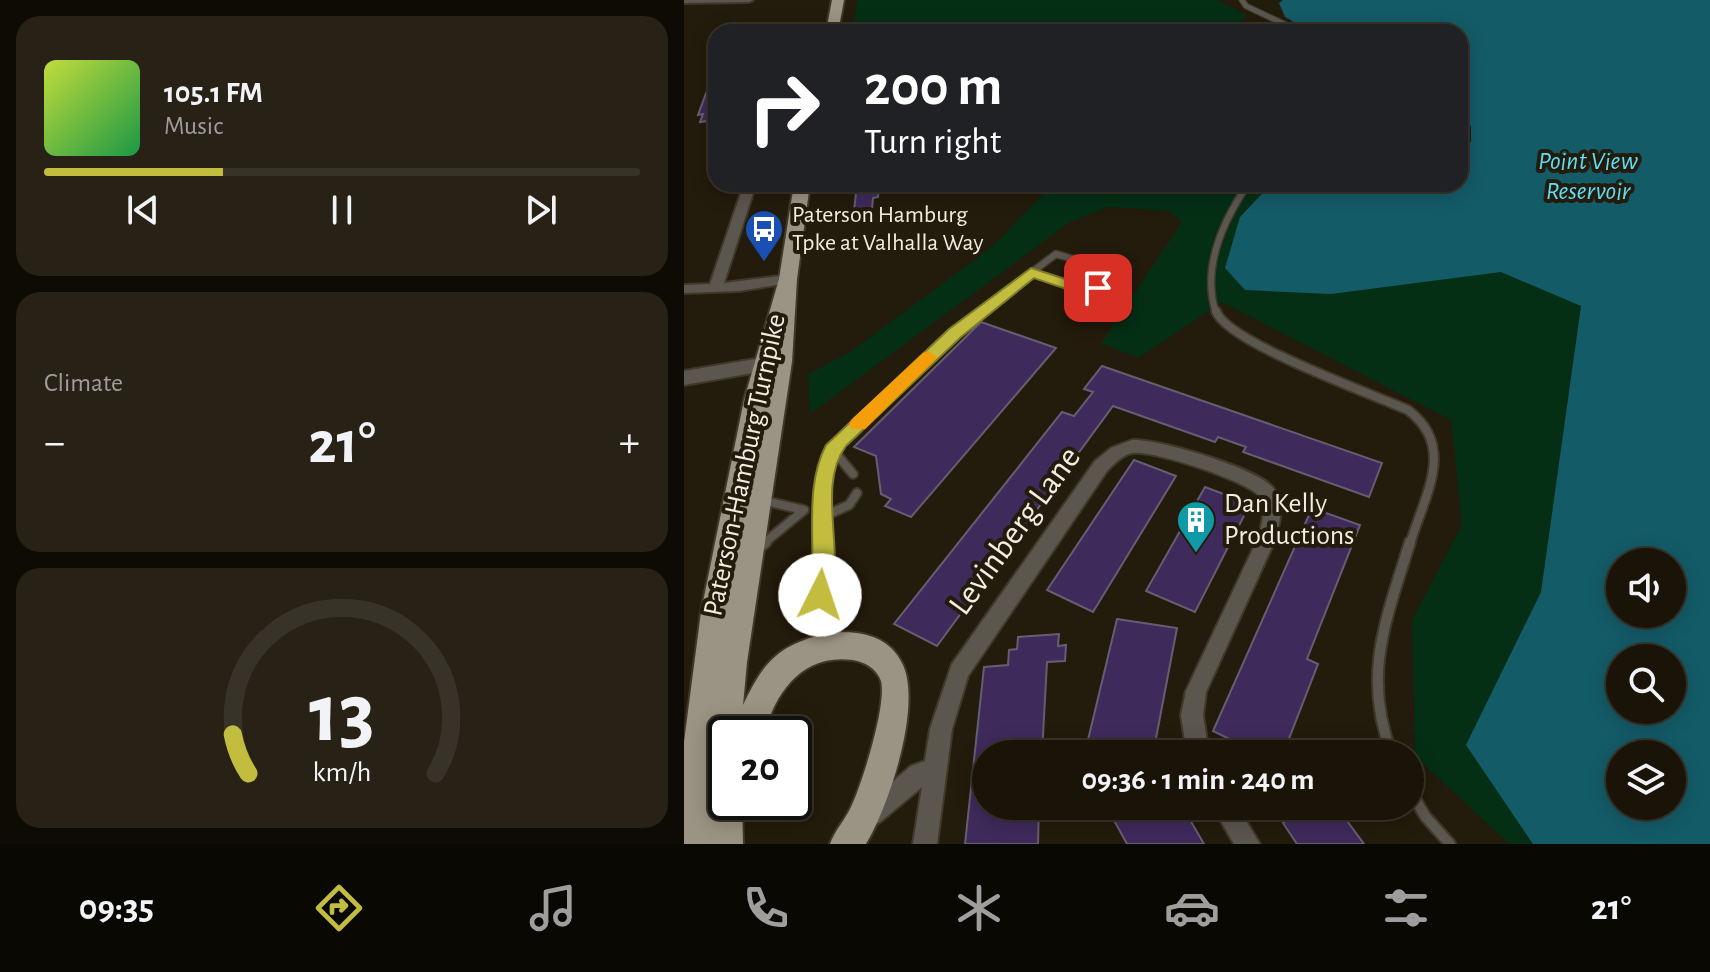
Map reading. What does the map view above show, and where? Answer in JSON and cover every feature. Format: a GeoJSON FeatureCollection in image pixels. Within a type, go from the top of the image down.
{"type":"FeatureCollection","features":[{"type":"Feature","properties":{"kind":"main road"},"geometry":{"type":"LineString","coordinates":[[834,24],[838,0]]}},
{"type":"Feature","properties":{"kind":"main road","name":"Paterson-Hamburg Turnpike"},"geometry":{"type":"LineString","coordinates":[[695,844],[704,674],[718,576],[772,364],[801,192]]}},
{"type":"Feature","properties":{"kind":"main road","name":"Paterson-Hamburg Turnpike"},"geometry":{"type":"LineString","coordinates":[[728,716],[733,662],[759,499],[772,364]]}},
{"type":"Feature","properties":{"kind":"main road"},"geometry":{"type":"LineString","coordinates":[[753,716],[773,679],[806,653],[829,645],[848,644],[877,654],[891,669],[896,691],[871,802],[849,840]]}},
{"type":"Feature","properties":{"kind":"main road"},"geometry":{"type":"LineString","coordinates":[[727,820],[727,844]]}},
{"type":"Feature","properties":{"kind":"main road"},"geometry":{"type":"LineString","coordinates":[[727,844],[732,820]]}},
{"type":"Feature","properties":{"kind":"street"},"geometry":{"type":"LineString","coordinates":[[684,1],[749,0]]}},
{"type":"Feature","properties":{"kind":"street"},"geometry":{"type":"LineString","coordinates":[[715,289],[747,192]]}},
{"type":"Feature","properties":{"kind":"street"},"geometry":{"type":"LineString","coordinates":[[686,292],[788,279]]}},
{"type":"Feature","properties":{"kind":"street"},"geometry":{"type":"LineString","coordinates":[[684,378],[772,364]]}},
{"type":"Feature","properties":{"kind":"street","name":"Levinberg Lane"},"geometry":{"type":"LineString","coordinates":[[925,844],[949,696],[972,649],[1101,466],[1122,449],[1137,446],[1185,457],[1253,482],[1265,491],[1270,504],[1272,520],[1267,538],[1196,691],[1192,715],[1196,740]]}},
{"type":"Feature","properties":{"kind":"street"},"geometry":{"type":"LineString","coordinates":[[849,840],[897,790],[919,774],[935,769]]}},
{"type":"Feature","properties":{"kind":"street"},"geometry":{"type":"LineString","coordinates":[[1233,820],[1248,844]]}},
{"type":"Feature","properties":{"kind":"lane"},"geometry":{"type":"LineString","coordinates":[[1242,0],[1246,6],[1284,24]]}},
{"type":"Feature","properties":{"kind":"lane"},"geometry":{"type":"LineString","coordinates":[[1242,192],[1235,201],[1215,250],[1212,294],[1219,321],[1250,342],[1408,410],[1421,419],[1436,444],[1436,458],[1379,644],[1375,672],[1377,705],[1388,740]]}},
{"type":"Feature","properties":{"kind":"lane"},"geometry":{"type":"LineString","coordinates":[[829,645],[817,616],[823,574],[822,506],[827,468],[833,450],[928,358],[1031,272],[1056,254],[1110,270],[1111,274],[1095,291],[1087,291],[1031,272]]}},
{"type":"Feature","properties":{"kind":"lane"},"geometry":{"type":"LineString","coordinates":[[833,450],[853,474]]}},
{"type":"Feature","properties":{"kind":"lane"},"geometry":{"type":"LineString","coordinates":[[822,517],[849,505],[857,493]]}},
{"type":"Feature","properties":{"kind":"lane"},"geometry":{"type":"LineString","coordinates":[[759,499],[768,504],[804,510],[822,506]]}},
{"type":"Feature","properties":{"kind":"lane"},"geometry":{"type":"LineString","coordinates":[[750,554],[804,510]]}},
{"type":"Feature","properties":{"kind":"lane"},"geometry":{"type":"LineString","coordinates":[[1424,814],[1450,844]]}},
{"type":"Feature","properties":{"kind":"green space"},"geometry":{"type":"Polygon","coordinates":[[[857,0],[1217,0],[1247,15],[1239,24],[854,24],[857,0]]]}},
{"type":"Feature","properties":{"kind":"green space"},"geometry":{"type":"Polygon","coordinates":[[[1045,192],[1263,192],[1240,217],[1331,294],[1501,271],[1581,306],[1541,592],[1467,745],[1533,844],[1509,844],[1424,764],[1424,740],[1415,740],[1412,620],[1462,525],[1451,420],[1222,302],[1138,358],[1101,343],[1182,222],[1169,211],[1108,207],[1070,222],[810,414],[808,374],[853,350],[993,246],[1045,192]]]}},
{"type":"Feature","properties":{"kind":"water","name":"Point View Reservoir"},"geometry":{"type":"Polygon","coordinates":[[[1283,0],[1710,0],[1710,844],[1533,844],[1466,745],[1541,592],[1581,306],[1501,272],[1331,294],[1245,290],[1225,268],[1240,217],[1263,192],[1468,192],[1471,126],[1468,124],[1468,24],[1298,24],[1285,17],[1279,3],[1283,0]]]}},
{"type":"Feature","properties":{"kind":"building"},"geometry":{"type":"Polygon","coordinates":[[[708,88],[708,121],[700,122],[703,114],[698,115],[708,88]]]}},
{"type":"Feature","properties":{"kind":"building"},"geometry":{"type":"Polygon","coordinates":[[[856,192],[878,192],[878,197],[873,198],[872,209],[854,211],[856,192]]]}},
{"type":"Feature","properties":{"kind":"building"},"geometry":{"type":"Polygon","coordinates":[[[981,322],[1056,348],[911,517],[885,506],[891,499],[881,494],[876,456],[854,447],[981,322]]]}},
{"type":"Feature","properties":{"kind":"building"},"geometry":{"type":"Polygon","coordinates":[[[1102,366],[1382,463],[1369,497],[1243,452],[1246,447],[1218,437],[1215,442],[1113,406],[937,646],[894,624],[1062,412],[1074,416],[1093,392],[1084,389],[1102,366]]]}},
{"type":"Feature","properties":{"kind":"building"},"geometry":{"type":"Polygon","coordinates":[[[1134,460],[1176,476],[1093,612],[1047,590],[1134,460]]]}},
{"type":"Feature","properties":{"kind":"building"},"geometry":{"type":"Polygon","coordinates":[[[1205,487],[1250,504],[1195,612],[1146,591],[1205,487]]]}},
{"type":"Feature","properties":{"kind":"building"},"geometry":{"type":"Polygon","coordinates":[[[1312,508],[1360,525],[1307,659],[1318,664],[1288,740],[1231,740],[1213,731],[1312,508]]]}},
{"type":"Feature","properties":{"kind":"building"},"geometry":{"type":"Polygon","coordinates":[[[1117,619],[1177,628],[1156,740],[1088,740],[1117,619]]]}},
{"type":"Feature","properties":{"kind":"building"},"geometry":{"type":"Polygon","coordinates":[[[1059,634],[1058,646],[1066,645],[1065,661],[1047,662],[1043,740],[976,740],[984,667],[1008,665],[1009,650],[1017,649],[1018,637],[1059,634]]]}},
{"type":"Feature","properties":{"kind":"building"},"geometry":{"type":"Polygon","coordinates":[[[972,779],[972,820],[1039,820],[1038,844],[965,844],[972,779]]]}},
{"type":"Feature","properties":{"kind":"building"},"geometry":{"type":"Polygon","coordinates":[[[1190,820],[1204,844],[1127,844],[1115,822],[1190,820]]]}},
{"type":"Feature","properties":{"kind":"building"},"geometry":{"type":"Polygon","coordinates":[[[1287,820],[1346,820],[1364,844],[1297,844],[1283,823],[1287,820]]]}},
{"type":"Feature","properties":{"kind":"slow traffic"},"geometry":{"type":"LineString","coordinates":[[858,424],[928,357]]}},
{"type":"Feature","properties":{"kind":"place","name":"Paterson Hamburg Tpke at Valhalla Way"},"geometry":{"type":"Point","coordinates":[764,263]}},
{"type":"Feature","properties":{"kind":"place","name":"Dan Kelly Productions"},"geometry":{"type":"Point","coordinates":[1196,554]}},
{"type":"Feature","properties":{"kind":"route"},"geometry":{"type":"LineString","coordinates":[[820,595],[823,574],[822,506],[827,468],[833,450],[840,441],[955,333],[1031,272],[1087,291],[1098,288]]}}]}
